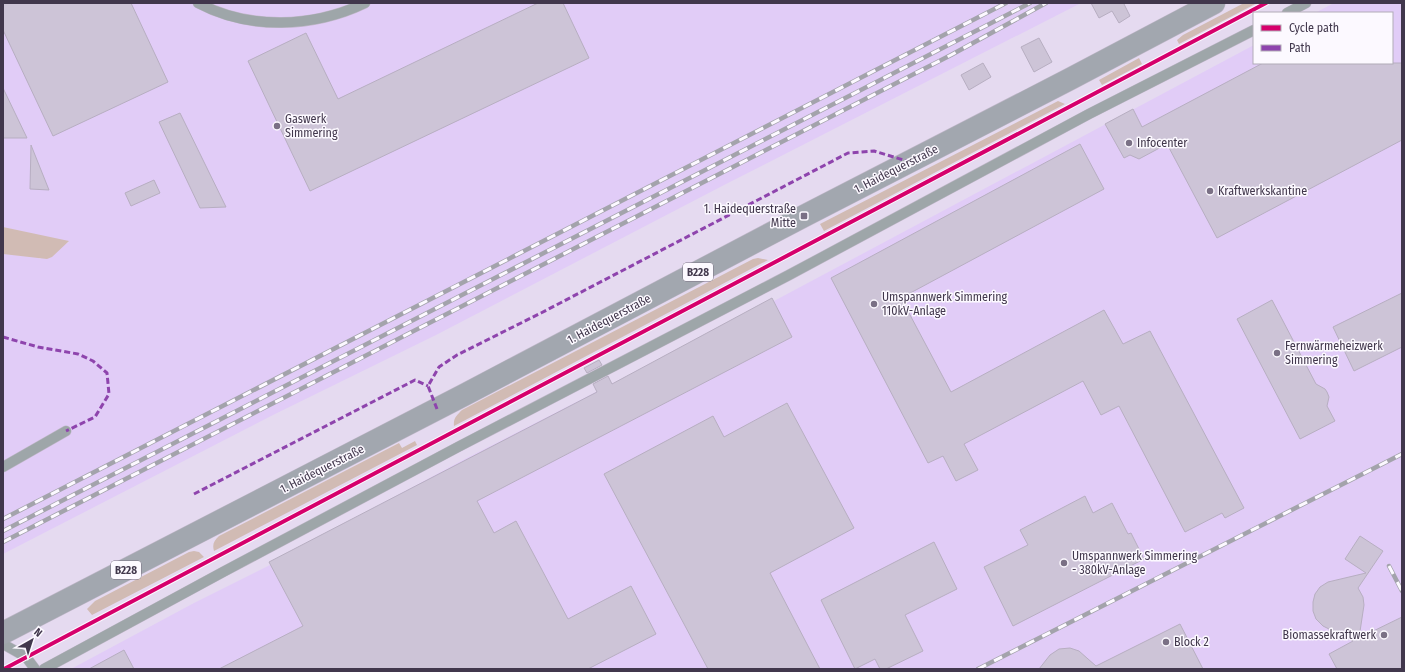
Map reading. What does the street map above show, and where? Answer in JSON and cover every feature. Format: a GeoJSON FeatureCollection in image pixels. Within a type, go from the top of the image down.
{"type":"FeatureCollection","features":[{"type":"Feature","properties":{"kind":"main road","name":"1. Haidequerstraße"},"geometry":{"type":"LineString","coordinates":[[3,633],[464,395],[1214,3]]}},
{"type":"Feature","properties":{"kind":"lane"},"geometry":{"type":"LineString","coordinates":[[198,3],[234,17],[271,24],[315,20],[335,15],[365,3]]}},
{"type":"Feature","properties":{"kind":"lane"},"geometry":{"type":"LineString","coordinates":[[1289,12],[1306,3]]}},
{"type":"Feature","properties":{"kind":"lane"},"geometry":{"type":"LineString","coordinates":[[44,669],[223,572],[775,282],[1089,114],[1253,31]]}},
{"type":"Feature","properties":{"kind":"lane"},"geometry":{"type":"LineString","coordinates":[[3,467],[66,431]]}},
{"type":"Feature","properties":{"kind":"lane"},"geometry":{"type":"LineString","coordinates":[[3,644],[26,658],[35,669]]}},
{"type":"Feature","properties":{"kind":"shaded area"},"geometry":{"type":"Polygon","coordinates":[[[3,3],[1081,3],[726,184],[436,335],[273,415],[3,554],[3,254],[37,257],[40,259],[69,242],[3,227],[3,3]]]}},
{"type":"Feature","properties":{"kind":"shaded area"},"geometry":{"type":"Polygon","coordinates":[[[1244,3],[1257,3],[1179,44],[1177,40],[1183,35],[1244,3]]]}},
{"type":"Feature","properties":{"kind":"shaded area"},"geometry":{"type":"Polygon","coordinates":[[[1334,3],[1402,3],[1402,669],[71,669],[194,603],[270,565],[465,459],[629,375],[772,299],[774,301],[1253,46],[1253,64],[1393,64],[1393,12],[1317,12],[1334,3]]]}},
{"type":"Feature","properties":{"kind":"shaded area"},"geometry":{"type":"Polygon","coordinates":[[[1139,58],[1142,64],[1102,85],[1099,80],[1139,58]]]}},
{"type":"Feature","properties":{"kind":"shaded area"},"geometry":{"type":"Polygon","coordinates":[[[1058,101],[1065,104],[824,231],[820,224],[1058,101]]]}},
{"type":"Feature","properties":{"kind":"shaded area"},"geometry":{"type":"Polygon","coordinates":[[[3,227],[69,241],[52,257],[47,259],[3,254],[3,227]]]}},
{"type":"Feature","properties":{"kind":"shaded area"},"geometry":{"type":"Polygon","coordinates":[[[758,258],[768,260],[454,426],[457,415],[462,410],[753,259],[758,258]]]}},
{"type":"Feature","properties":{"kind":"shaded area"},"geometry":{"type":"Polygon","coordinates":[[[415,441],[417,445],[214,551],[214,543],[219,536],[399,443],[402,448],[415,441]]]}},
{"type":"Feature","properties":{"kind":"shaded area"},"geometry":{"type":"Polygon","coordinates":[[[189,552],[199,552],[204,557],[92,615],[87,609],[95,601],[189,552]]]}},
{"type":"Feature","properties":{"kind":"building"},"geometry":{"type":"Polygon","coordinates":[[[3,3],[131,3],[168,82],[53,136],[3,30],[3,3]]]}},
{"type":"Feature","properties":{"kind":"building"},"geometry":{"type":"Polygon","coordinates":[[[538,3],[563,3],[589,58],[310,191],[248,61],[306,33],[338,99],[538,3]]]}},
{"type":"Feature","properties":{"kind":"building"},"geometry":{"type":"Polygon","coordinates":[[[1091,3],[1125,3],[1124,4],[1130,16],[1119,23],[1112,11],[1099,18],[1091,3]]]}},
{"type":"Feature","properties":{"kind":"building"},"geometry":{"type":"Polygon","coordinates":[[[1039,38],[1052,62],[1034,72],[1021,47],[1039,38]]]}},
{"type":"Feature","properties":{"kind":"building"},"geometry":{"type":"Polygon","coordinates":[[[983,63],[991,77],[969,90],[961,75],[983,63]]]}},
{"type":"Feature","properties":{"kind":"building"},"geometry":{"type":"Polygon","coordinates":[[[1402,63],[1402,140],[1217,238],[1167,144],[1139,159],[1130,155],[1124,158],[1105,124],[1133,109],[1142,127],[1261,64],[1402,63]]]}},
{"type":"Feature","properties":{"kind":"building"},"geometry":{"type":"Polygon","coordinates":[[[3,88],[27,138],[3,138],[3,88]]]}},
{"type":"Feature","properties":{"kind":"building"},"geometry":{"type":"Polygon","coordinates":[[[180,113],[226,207],[200,208],[159,122],[180,113]]]}},
{"type":"Feature","properties":{"kind":"building","name":"Umspannwerk Simmering 110kV-Anlage"},"geometry":{"type":"Polygon","coordinates":[[[1080,144],[1104,189],[901,298],[951,392],[1104,310],[1123,344],[1150,331],[1244,508],[1225,518],[1222,513],[1185,532],[1119,406],[1101,415],[1083,381],[964,444],[978,470],[956,481],[943,456],[928,463],[831,278],[1080,144]]]}},
{"type":"Feature","properties":{"kind":"building"},"geometry":{"type":"Polygon","coordinates":[[[31,145],[49,190],[30,189],[31,145]]]}},
{"type":"Feature","properties":{"kind":"building"},"geometry":{"type":"Polygon","coordinates":[[[154,180],[160,193],[131,206],[125,193],[154,180]]]}},
{"type":"Feature","properties":{"kind":"building"},"geometry":{"type":"Polygon","coordinates":[[[1402,293],[1402,347],[1354,371],[1333,327],[1402,293]]]}},
{"type":"Feature","properties":{"kind":"building"},"geometry":{"type":"Polygon","coordinates":[[[772,298],[792,337],[477,501],[494,533],[516,521],[568,619],[631,586],[656,634],[588,669],[219,669],[303,626],[269,562],[597,392],[593,384],[608,376],[612,384],[772,298]]]}},
{"type":"Feature","properties":{"kind":"building","name":"Fernwärmeheizwerk Simmering"},"geometry":{"type":"Polygon","coordinates":[[[1272,300],[1316,384],[1325,389],[1327,392],[1329,397],[1327,406],[1335,421],[1300,439],[1237,319],[1272,300]]]}},
{"type":"Feature","properties":{"kind":"building"},"geometry":{"type":"Polygon","coordinates":[[[599,360],[602,365],[587,373],[584,368],[599,360]]]}},
{"type":"Feature","properties":{"kind":"building"},"geometry":{"type":"Polygon","coordinates":[[[787,403],[854,528],[770,573],[820,669],[708,669],[604,474],[713,416],[724,437],[787,403]]]}},
{"type":"Feature","properties":{"kind":"building","name":"Umspannwerk Simmering - 380kV-Anlage"},"geometry":{"type":"Polygon","coordinates":[[[1085,496],[1093,513],[1112,503],[1128,534],[1131,533],[1144,559],[1013,626],[984,567],[1028,545],[1020,530],[1085,496]]]}},
{"type":"Feature","properties":{"kind":"building"},"geometry":{"type":"Polygon","coordinates":[[[1360,536],[1383,551],[1358,588],[1363,597],[1364,605],[1359,638],[1402,617],[1402,669],[1337,669],[1329,654],[1353,641],[1323,626],[1316,619],[1313,611],[1315,594],[1320,587],[1328,582],[1366,573],[1345,559],[1360,536]]]}},
{"type":"Feature","properties":{"kind":"building"},"geometry":{"type":"Polygon","coordinates":[[[934,542],[957,589],[905,615],[923,651],[886,669],[880,669],[875,659],[855,669],[821,600],[934,542]]]}},
{"type":"Feature","properties":{"kind":"building","name":"Block 2"},"geometry":{"type":"Polygon","coordinates":[[[1180,624],[1203,669],[1039,669],[1050,655],[1059,649],[1070,648],[1079,651],[1096,666],[1180,624]]]}},
{"type":"Feature","properties":{"kind":"building"},"geometry":{"type":"Polygon","coordinates":[[[124,650],[134,669],[89,669],[124,650]]]}},
{"type":"Feature","properties":{"kind":"railway"},"geometry":{"type":"LineString","coordinates":[[3,519],[1006,3]]}},
{"type":"Feature","properties":{"kind":"railway"},"geometry":{"type":"LineString","coordinates":[[3,531],[1030,3]]}},
{"type":"Feature","properties":{"kind":"railway"},"geometry":{"type":"LineString","coordinates":[[3,542],[951,55],[1046,3]]}},
{"type":"Feature","properties":{"kind":"railway"},"geometry":{"type":"LineString","coordinates":[[978,669],[1402,454]]}},
{"type":"Feature","properties":{"kind":"railway"},"geometry":{"type":"LineString","coordinates":[[1389,566],[1402,591]]}},
{"type":"Feature","properties":{"kind":"marked path"},"geometry":{"type":"LineString","coordinates":[[437,409],[428,386],[439,367],[457,355],[541,313],[848,153],[874,151],[910,162]]}},
{"type":"Feature","properties":{"kind":"marked path"},"geometry":{"type":"LineString","coordinates":[[3,337],[38,347],[78,354],[93,361],[107,373],[109,394],[95,417],[66,431]]}},
{"type":"Feature","properties":{"kind":"marked path"},"geometry":{"type":"LineString","coordinates":[[194,494],[415,380],[428,386]]}},
{"type":"Feature","properties":{"kind":"cycle path"},"geometry":{"type":"LineString","coordinates":[[4,669],[1266,3]]}},
{"type":"Feature","properties":{"kind":"place","name":"Gaswerk Simmering"},"geometry":{"type":"Point","coordinates":[277,126]}},
{"type":"Feature","properties":{"kind":"place","name":"Infocenter"},"geometry":{"type":"Point","coordinates":[1129,143]}},
{"type":"Feature","properties":{"kind":"place","name":"Kraftwerkskantine"},"geometry":{"type":"Point","coordinates":[1210,191]}},
{"type":"Feature","properties":{"kind":"place","name":"1. Haidequerstraße Mitte"},"geometry":{"type":"Point","coordinates":[804,216]}},
{"type":"Feature","properties":{"kind":"place","name":"Umspannwerk Simmering 110kV-Anlage"},"geometry":{"type":"Point","coordinates":[874,304]}},
{"type":"Feature","properties":{"kind":"place","name":"Fernwärmeheizwerk Simmering"},"geometry":{"type":"Point","coordinates":[1277,353]}},
{"type":"Feature","properties":{"kind":"place","name":"Umspannwerk Simmering - 380kV-Anlage"},"geometry":{"type":"Point","coordinates":[1064,563]}},
{"type":"Feature","properties":{"kind":"place","name":"Biomassekraftwerk"},"geometry":{"type":"Point","coordinates":[1384,635]}},
{"type":"Feature","properties":{"kind":"place","name":"Block 2"},"geometry":{"type":"Point","coordinates":[1166,642]}}]}
